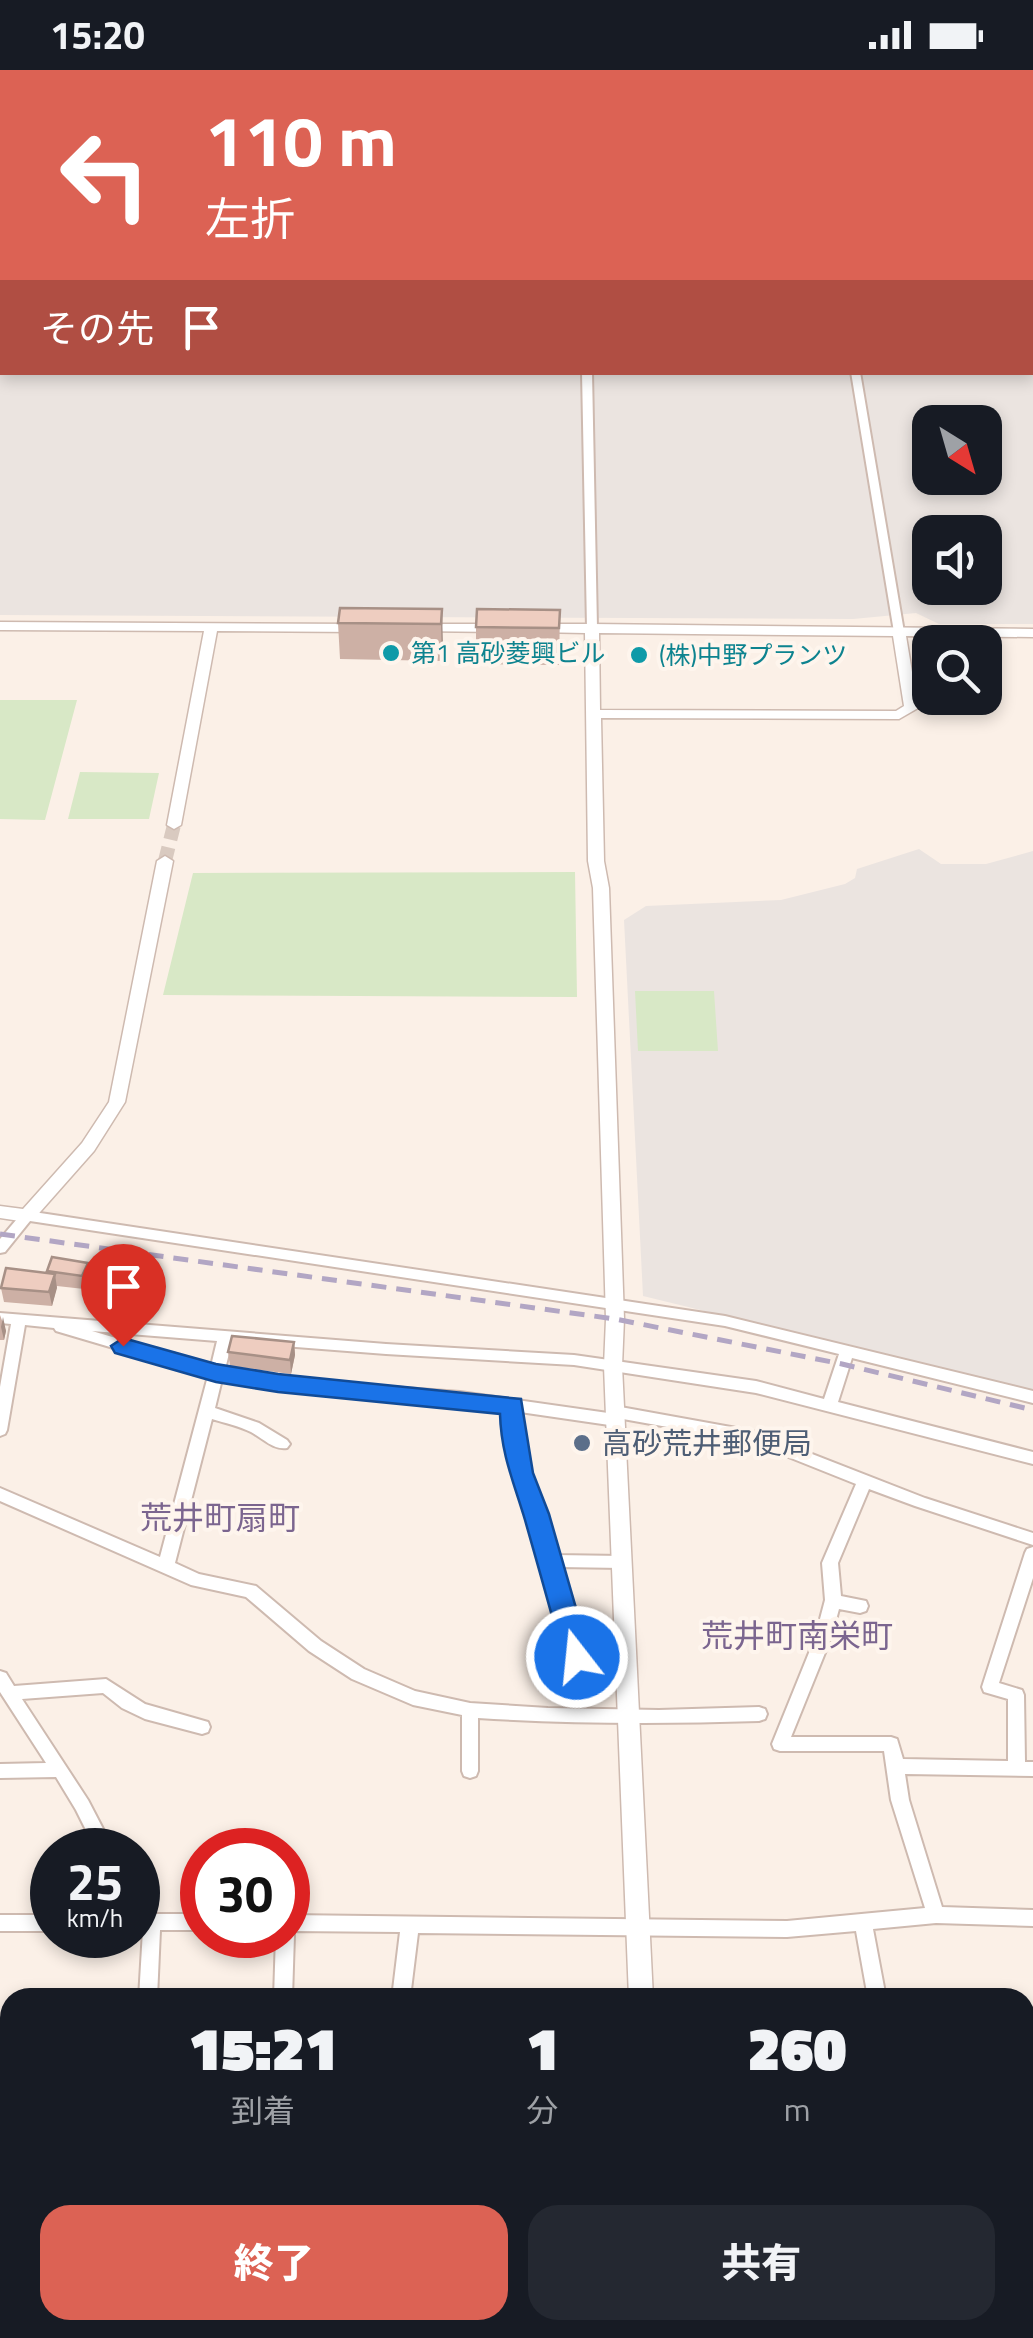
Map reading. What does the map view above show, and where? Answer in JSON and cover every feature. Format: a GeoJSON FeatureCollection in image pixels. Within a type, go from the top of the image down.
{"type":"FeatureCollection","features":[{"type":"Feature","properties":{"kind":"street"},"geometry":{"type":"LineString","coordinates":[[587,375],[596,861],[602,888],[613,1366],[640,1988]]}},
{"type":"Feature","properties":{"kind":"street"},"geometry":{"type":"LineString","coordinates":[[595,714],[899,716],[912,708],[856,375]]}},
{"type":"Feature","properties":{"kind":"street"},"geometry":{"type":"LineString","coordinates":[[0,626],[382,628]]}},
{"type":"Feature","properties":{"kind":"street"},"geometry":{"type":"LineString","coordinates":[[174,825],[211,628]]}},
{"type":"Feature","properties":{"kind":"street"},"geometry":{"type":"LineString","coordinates":[[402,628],[1033,633]]}},
{"type":"Feature","properties":{"kind":"street"},"geometry":{"type":"LineString","coordinates":[[0,1248],[88,1147],[117,1102],[166,861]]}},
{"type":"Feature","properties":{"kind":"street"},"geometry":{"type":"LineString","coordinates":[[0,1212],[725,1322],[1033,1397]]}},
{"type":"Feature","properties":{"kind":"street"},"geometry":{"type":"LineString","coordinates":[[0,1318],[574,1360],[756,1387],[1033,1458]]}},
{"type":"Feature","properties":{"kind":"street"},"geometry":{"type":"LineString","coordinates":[[0,1430],[18,1319]]}},
{"type":"Feature","properties":{"kind":"street"},"geometry":{"type":"LineString","coordinates":[[44,1321],[216,1373],[278,1383],[616,1416],[752,1437],[1033,1539]]}},
{"type":"Feature","properties":{"kind":"street"},"geometry":{"type":"LineString","coordinates":[[166,1566],[226,1336]]}},
{"type":"Feature","properties":{"kind":"street"},"geometry":{"type":"LineString","coordinates":[[830,1404],[846,1354]]}},
{"type":"Feature","properties":{"kind":"street"},"geometry":{"type":"LineString","coordinates":[[513,1406],[513,1443],[577,1657],[626,1656]]}},
{"type":"Feature","properties":{"kind":"street"},"geometry":{"type":"LineString","coordinates":[[206,1411],[254,1427],[282,1444]]}},
{"type":"Feature","properties":{"kind":"street"},"geometry":{"type":"LineString","coordinates":[[865,1481],[830,1563],[833,1601],[806,1688],[780,1744],[891,1744],[900,1800],[936,1915]]}},
{"type":"Feature","properties":{"kind":"street"},"geometry":{"type":"LineString","coordinates":[[0,1494],[197,1580],[250,1592],[315,1646],[358,1674],[414,1698],[470,1710],[660,1718],[759,1714]]}},
{"type":"Feature","properties":{"kind":"street"},"geometry":{"type":"LineString","coordinates":[[896,1766],[1025,1769],[1016,1695],[990,1688],[1033,1554]]}},
{"type":"Feature","properties":{"kind":"street"},"geometry":{"type":"LineString","coordinates":[[549,1561],[622,1562]]}},
{"type":"Feature","properties":{"kind":"street"},"geometry":{"type":"LineString","coordinates":[[833,1601],[860,1606]]}},
{"type":"Feature","properties":{"kind":"street"},"geometry":{"type":"LineString","coordinates":[[4,1685],[106,1686],[123,1703],[153,1716],[202,1727]]}},
{"type":"Feature","properties":{"kind":"street"},"geometry":{"type":"LineString","coordinates":[[4,1685],[58,1770],[88,1808],[96,1828]]}},
{"type":"Feature","properties":{"kind":"street"},"geometry":{"type":"LineString","coordinates":[[470,1710],[470,1771]]}},
{"type":"Feature","properties":{"kind":"street"},"geometry":{"type":"LineString","coordinates":[[0,1770],[58,1770]]}},
{"type":"Feature","properties":{"kind":"street"},"geometry":{"type":"LineString","coordinates":[[310,1924],[786,1929],[936,1915],[1033,1918]]}},
{"type":"Feature","properties":{"kind":"street"},"geometry":{"type":"LineString","coordinates":[[863,1922],[875,1988]]}},
{"type":"Feature","properties":{"kind":"street"},"geometry":{"type":"LineString","coordinates":[[0,1923],[30,1923]]}},
{"type":"Feature","properties":{"kind":"street"},"geometry":{"type":"LineString","coordinates":[[402,1988],[410,1926]]}},
{"type":"Feature","properties":{"kind":"street"},"geometry":{"type":"LineString","coordinates":[[146,1958],[148,1988]]}},
{"type":"Feature","properties":{"kind":"street"},"geometry":{"type":"LineString","coordinates":[[283,1988],[284,1958]]}},
{"type":"Feature","properties":{"kind":"shaded area"},"geometry":{"type":"Polygon","coordinates":[[[0,375],[1033,375],[1033,624],[939,624],[916,613],[853,619],[0,615],[0,375]]]}},
{"type":"Feature","properties":{"kind":"shaded area"},"geometry":{"type":"Polygon","coordinates":[[[919,849],[941,864],[986,864],[1033,851],[1033,1391],[643,1296],[624,920],[646,906],[781,900],[845,884],[855,878],[857,869],[919,849]]]}},
{"type":"Feature","properties":{"kind":"green space"},"geometry":{"type":"Polygon","coordinates":[[[0,700],[77,700],[45,820],[0,819],[0,700]]]}},
{"type":"Feature","properties":{"kind":"green space"},"geometry":{"type":"Polygon","coordinates":[[[80,772],[159,773],[149,819],[68,819],[80,772]]]}},
{"type":"Feature","properties":{"kind":"green space"},"geometry":{"type":"Polygon","coordinates":[[[575,872],[577,997],[163,995],[193,873],[575,872]]]}},
{"type":"Feature","properties":{"kind":"green space"},"geometry":{"type":"Polygon","coordinates":[[[635,991],[714,991],[718,1051],[638,1051],[635,991]]]}},
{"type":"Feature","properties":{"kind":"building"},"geometry":{"type":"Polygon","coordinates":[[[340,608],[442,609],[441,624],[338,623],[340,608]]]}},
{"type":"Feature","properties":{"kind":"building"},"geometry":{"type":"Polygon","coordinates":[[[477,609],[560,610],[559,628],[476,627],[477,609]]]}},
{"type":"Feature","properties":{"kind":"building"},"geometry":{"type":"Polygon","coordinates":[[[52,1257],[88,1263],[82,1276],[47,1271],[52,1257]]]}},
{"type":"Feature","properties":{"kind":"building"},"geometry":{"type":"Polygon","coordinates":[[[6,1268],[55,1274],[49,1292],[1,1288],[6,1268]]]}},
{"type":"Feature","properties":{"kind":"building"},"geometry":{"type":"Polygon","coordinates":[[[232,1336],[294,1342],[290,1360],[228,1352],[232,1336]]]}},
{"type":"Feature","properties":{"kind":"tunnel"},"geometry":{"type":"LineString","coordinates":[[165,861],[174,825]]}},
{"type":"Feature","properties":{"kind":"railway"},"geometry":{"type":"LineString","coordinates":[[0,1234],[615,1319],[842,1364],[1033,1410]]}},
{"type":"Feature","properties":{"kind":"place","name":"第1 高砂菱興ビル"},"geometry":{"type":"Point","coordinates":[391,653]}},
{"type":"Feature","properties":{"kind":"place","name":"(株)中野プランツ"},"geometry":{"type":"Point","coordinates":[639,655]}},
{"type":"Feature","properties":{"kind":"place","name":"高砂荒井郵便局"},"geometry":{"type":"Point","coordinates":[582,1443]}},
{"type":"Feature","properties":{"kind":"district","name":"荒井町扇町"},"geometry":{"type":"Point","coordinates":[220,1517]}},
{"type":"Feature","properties":{"kind":"district","name":"荒井町南栄町"},"geometry":{"type":"Point","coordinates":[797,1635]}},
{"type":"Feature","properties":{"kind":"route"},"geometry":{"type":"LineString","coordinates":[[123,1346],[216,1373],[278,1383],[513,1406],[513,1443],[520,1473],[536,1514],[577,1657]]}}]}
